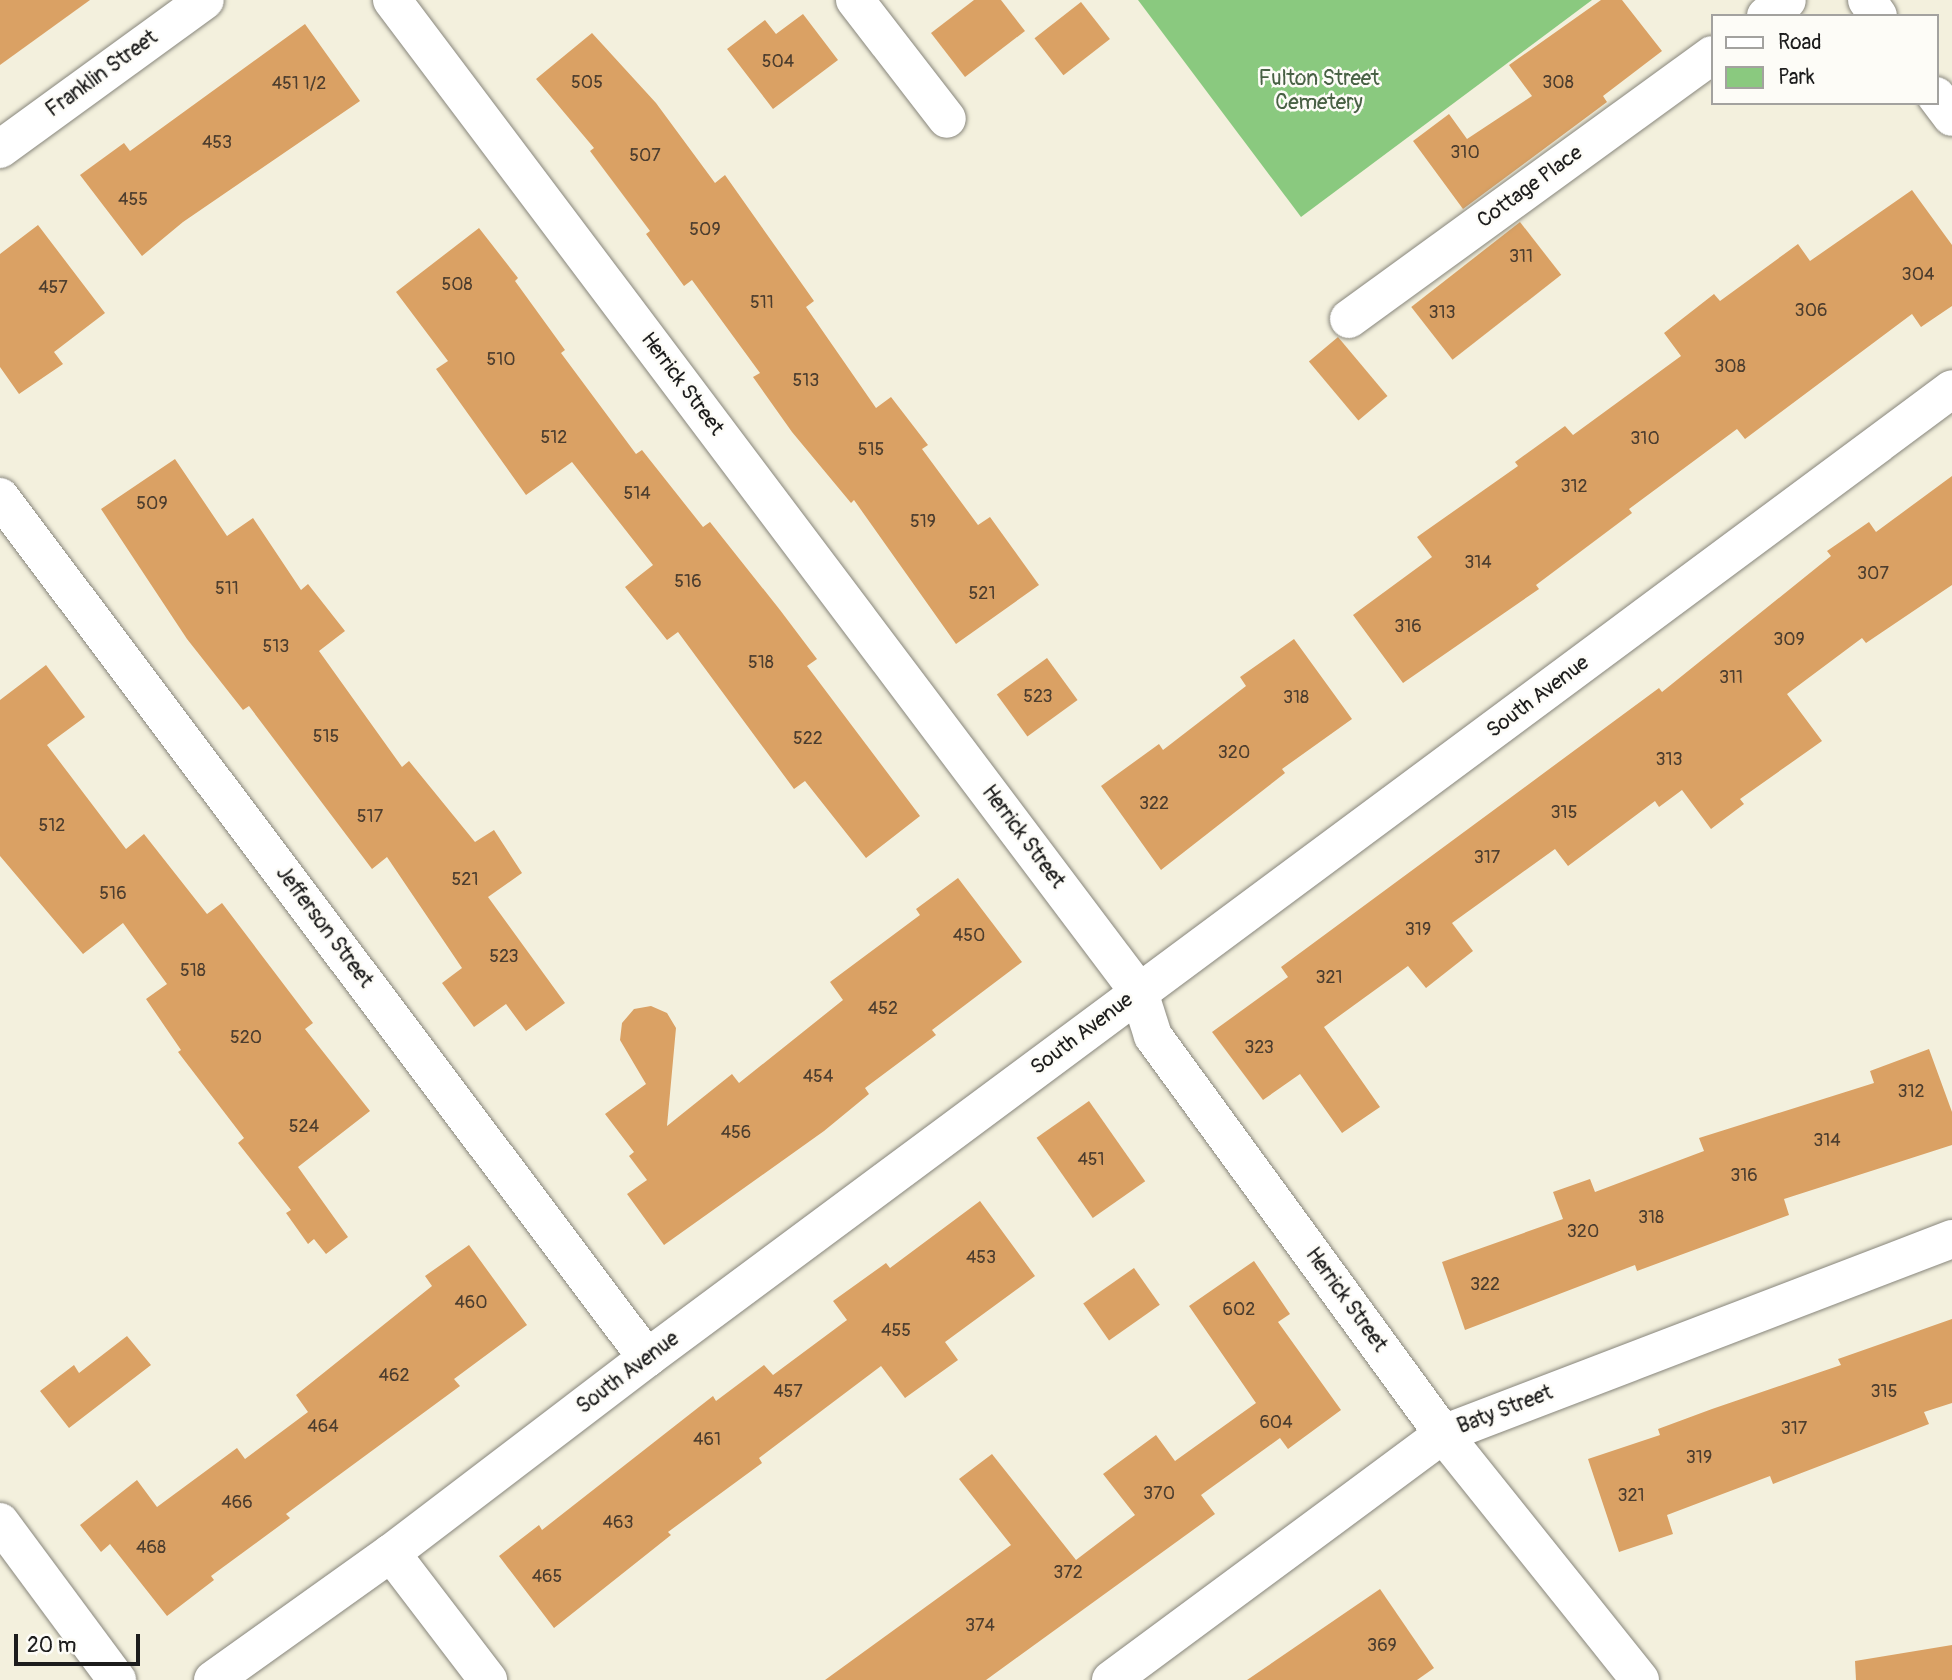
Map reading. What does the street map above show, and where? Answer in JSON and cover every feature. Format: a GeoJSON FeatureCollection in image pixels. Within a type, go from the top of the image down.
{"type":"FeatureCollection","features":[{"type":"Feature","properties":{"kind":"street","name":"Herrick Street"},"geometry":{"type":"LineString","coordinates":[[392,0],[1139,992],[1153,1036],[1443,1434],[1640,1680]]}},
{"type":"Feature","properties":{"kind":"street"},"geometry":{"type":"LineString","coordinates":[[855,0],[947,119]]}},
{"type":"Feature","properties":{"kind":"street"},"geometry":{"type":"LineString","coordinates":[[1769,14],[1787,0]]}},
{"type":"Feature","properties":{"kind":"street","name":"Franklin Street"},"geometry":{"type":"LineString","coordinates":[[0,149],[202,1]]}},
{"type":"Feature","properties":{"kind":"street","name":"Cottage Place"},"geometry":{"type":"LineString","coordinates":[[1349,319],[1710,56]]}},
{"type":"Feature","properties":{"kind":"street"},"geometry":{"type":"LineString","coordinates":[[1938,99],[1952,117]]}},
{"type":"Feature","properties":{"kind":"street","name":"South Avenue"},"geometry":{"type":"LineString","coordinates":[[213,1680],[391,1553],[647,1358],[1952,389]]}},
{"type":"Feature","properties":{"kind":"street","name":"Jefferson Street"},"geometry":{"type":"LineString","coordinates":[[0,497],[647,1358]]}},
{"type":"Feature","properties":{"kind":"street","name":"Baty Street"},"geometry":{"type":"LineString","coordinates":[[1111,1680],[1443,1434],[1952,1239]]}},
{"type":"Feature","properties":{"kind":"street"},"geometry":{"type":"LineString","coordinates":[[0,1522],[117,1680]]}},
{"type":"Feature","properties":{"kind":"street"},"geometry":{"type":"LineString","coordinates":[[391,1553],[488,1680]]}},
{"type":"Feature","properties":{"kind":"green space","name":"Fulton Street Cemetery"},"geometry":{"type":"Polygon","coordinates":[[[1138,0],[1592,0],[1301,217],[1138,0]]]}},
{"type":"Feature","properties":{"kind":"building"},"geometry":{"type":"Polygon","coordinates":[[[0,0],[90,0],[0,65],[0,0]]]}},
{"type":"Feature","properties":{"kind":"building"},"geometry":{"type":"Polygon","coordinates":[[[974,0],[1001,0],[1025,31],[965,77],[931,33],[974,0]]]}},
{"type":"Feature","properties":{"kind":"building"},"geometry":{"type":"Polygon","coordinates":[[[1601,0],[1622,0],[1662,51],[1603,96],[1607,102],[1463,209],[1413,141],[1449,114],[1467,139],[1532,96],[1509,65],[1601,0]]]}},
{"type":"Feature","properties":{"kind":"building"},"geometry":{"type":"Polygon","coordinates":[[[1081,2],[1110,39],[1063,75],[1035,38],[1081,2]]]}},
{"type":"Feature","properties":{"kind":"building"},"geometry":{"type":"Polygon","coordinates":[[[803,14],[838,60],[773,109],[727,49],[765,20],[776,34],[803,14]]]}},
{"type":"Feature","properties":{"kind":"building"},"geometry":{"type":"Polygon","coordinates":[[[305,24],[360,101],[183,222],[142,256],[80,175],[124,143],[130,151],[305,24]]]}},
{"type":"Feature","properties":{"kind":"building"},"geometry":{"type":"Polygon","coordinates":[[[592,33],[656,103],[715,183],[725,175],[814,301],[806,307],[876,408],[891,397],[928,445],[922,449],[978,525],[990,517],[1039,585],[956,644],[854,500],[851,503],[792,432],[753,377],[760,373],[692,280],[684,286],[646,234],[650,231],[590,151],[594,148],[536,79],[592,33]]]}},
{"type":"Feature","properties":{"kind":"building"},"geometry":{"type":"Polygon","coordinates":[[[1912,190],[1952,245],[1952,306],[1921,327],[1912,314],[1745,439],[1737,429],[1629,509],[1632,513],[1536,585],[1539,589],[1403,683],[1353,615],[1432,557],[1417,537],[1518,466],[1515,462],[1565,426],[1573,435],[1681,356],[1664,333],[1714,294],[1720,301],[1798,244],[1810,261],[1912,190]]]}},
{"type":"Feature","properties":{"kind":"building"},"geometry":{"type":"Polygon","coordinates":[[[1520,222],[1561,275],[1453,360],[1411,307],[1520,222]]]}},
{"type":"Feature","properties":{"kind":"building"},"geometry":{"type":"Polygon","coordinates":[[[38,225],[105,313],[54,352],[63,364],[19,394],[0,367],[0,254],[38,225]]]}},
{"type":"Feature","properties":{"kind":"building"},"geometry":{"type":"Polygon","coordinates":[[[479,228],[518,278],[515,281],[565,350],[561,353],[636,454],[642,450],[703,527],[710,522],[817,659],[807,666],[920,816],[866,858],[805,781],[794,789],[678,632],[667,640],[625,587],[653,565],[572,462],[526,495],[436,369],[448,361],[396,292],[479,228]]]}},
{"type":"Feature","properties":{"kind":"building"},"geometry":{"type":"Polygon","coordinates":[[[1338,337],[1387,396],[1358,420],[1309,361],[1338,337]]]}},
{"type":"Feature","properties":{"kind":"building"},"geometry":{"type":"Polygon","coordinates":[[[175,459],[227,536],[253,518],[301,590],[308,584],[345,631],[319,651],[402,767],[409,761],[475,842],[494,830],[522,873],[488,897],[565,1003],[526,1031],[506,1004],[474,1027],[442,983],[462,968],[387,857],[372,869],[249,706],[243,710],[187,639],[101,509],[175,459]]]}},
{"type":"Feature","properties":{"kind":"building"},"geometry":{"type":"Polygon","coordinates":[[[1952,476],[1952,585],[1866,643],[1862,638],[1787,694],[1822,741],[1740,799],[1744,804],[1711,829],[1682,790],[1659,807],[1655,801],[1568,866],[1555,849],[1452,923],[1473,951],[1426,988],[1408,966],[1324,1027],[1380,1107],[1342,1133],[1300,1074],[1263,1100],[1212,1032],[1288,977],[1281,967],[1659,688],[1662,692],[1831,556],[1827,551],[1869,522],[1876,532],[1952,476]]]}},
{"type":"Feature","properties":{"kind":"building"},"geometry":{"type":"Polygon","coordinates":[[[1294,639],[1352,719],[1282,769],[1285,773],[1161,870],[1101,786],[1159,744],[1163,750],[1246,686],[1240,677],[1294,639]]]}},
{"type":"Feature","properties":{"kind":"building"},"geometry":{"type":"Polygon","coordinates":[[[1047,658],[1078,700],[1027,737],[997,694],[1047,658]]]}},
{"type":"Feature","properties":{"kind":"building"},"geometry":{"type":"Polygon","coordinates":[[[46,665],[85,717],[47,745],[126,849],[144,834],[207,914],[222,903],[313,1023],[305,1029],[370,1111],[298,1167],[348,1237],[326,1254],[314,1239],[308,1244],[286,1213],[291,1210],[238,1143],[244,1138],[178,1052],[181,1050],[146,999],[167,984],[123,923],[83,954],[0,856],[0,700],[46,665]]]}},
{"type":"Feature","properties":{"kind":"building"},"geometry":{"type":"Polygon","coordinates":[[[958,878],[1022,962],[932,1030],[936,1035],[865,1088],[869,1094],[824,1131],[664,1245],[627,1194],[647,1180],[629,1156],[634,1152],[605,1114],[646,1084],[620,1040],[622,1023],[634,1009],[651,1006],[667,1013],[676,1028],[667,1126],[732,1074],[739,1083],[843,1000],[830,982],[920,915],[916,909],[958,878]]]}},
{"type":"Feature","properties":{"kind":"building"},"geometry":{"type":"Polygon","coordinates":[[[1929,1049],[1952,1112],[1952,1145],[1784,1199],[1789,1215],[1637,1271],[1635,1265],[1465,1330],[1442,1262],[1563,1219],[1553,1192],[1590,1179],[1595,1192],[1704,1151],[1699,1138],[1874,1083],[1870,1071],[1929,1049]]]}},
{"type":"Feature","properties":{"kind":"building"},"geometry":{"type":"Polygon","coordinates":[[[1089,1101],[1145,1181],[1093,1218],[1037,1138],[1089,1101]]]}},
{"type":"Feature","properties":{"kind":"building"},"geometry":{"type":"Polygon","coordinates":[[[980,1201],[1035,1276],[945,1342],[958,1360],[905,1398],[881,1366],[759,1458],[762,1463],[668,1532],[671,1535],[554,1628],[499,1556],[539,1525],[542,1530],[713,1396],[716,1401],[764,1365],[773,1375],[847,1320],[833,1301],[886,1263],[890,1268],[980,1201]]]}},
{"type":"Feature","properties":{"kind":"building"},"geometry":{"type":"Polygon","coordinates":[[[469,1245],[527,1325],[454,1379],[460,1386],[286,1514],[290,1518],[211,1576],[214,1580],[167,1616],[110,1544],[101,1552],[80,1525],[137,1480],[157,1507],[237,1448],[245,1459],[308,1412],[296,1395],[432,1286],[425,1276],[469,1245]]]}},
{"type":"Feature","properties":{"kind":"building"},"geometry":{"type":"Polygon","coordinates":[[[1254,1261],[1290,1314],[1278,1322],[1341,1410],[1288,1449],[1280,1438],[1201,1495],[1215,1514],[986,1680],[825,1680],[1011,1545],[959,1479],[992,1454],[1076,1560],[1135,1515],[1103,1474],[1156,1435],[1175,1461],[1256,1403],[1189,1306],[1254,1261]]]}},
{"type":"Feature","properties":{"kind":"building"},"geometry":{"type":"Polygon","coordinates":[[[1134,1268],[1160,1305],[1109,1340],[1083,1304],[1134,1268]]]}},
{"type":"Feature","properties":{"kind":"building"},"geometry":{"type":"Polygon","coordinates":[[[1952,1319],[1952,1403],[1924,1412],[1929,1424],[1773,1484],[1770,1476],[1667,1515],[1673,1534],[1619,1552],[1588,1459],[1660,1435],[1658,1429],[1841,1365],[1838,1359],[1952,1319]]]}},
{"type":"Feature","properties":{"kind":"building"},"geometry":{"type":"Polygon","coordinates":[[[127,1336],[151,1365],[69,1428],[40,1391],[74,1365],[79,1373],[127,1336]]]}},
{"type":"Feature","properties":{"kind":"building"},"geometry":{"type":"Polygon","coordinates":[[[1380,1589],[1434,1668],[1417,1680],[1247,1680],[1380,1589]]]}},
{"type":"Feature","properties":{"kind":"building"},"geometry":{"type":"Polygon","coordinates":[[[1952,1645],[1952,1680],[1856,1680],[1855,1661],[1952,1645]]]}}]}
